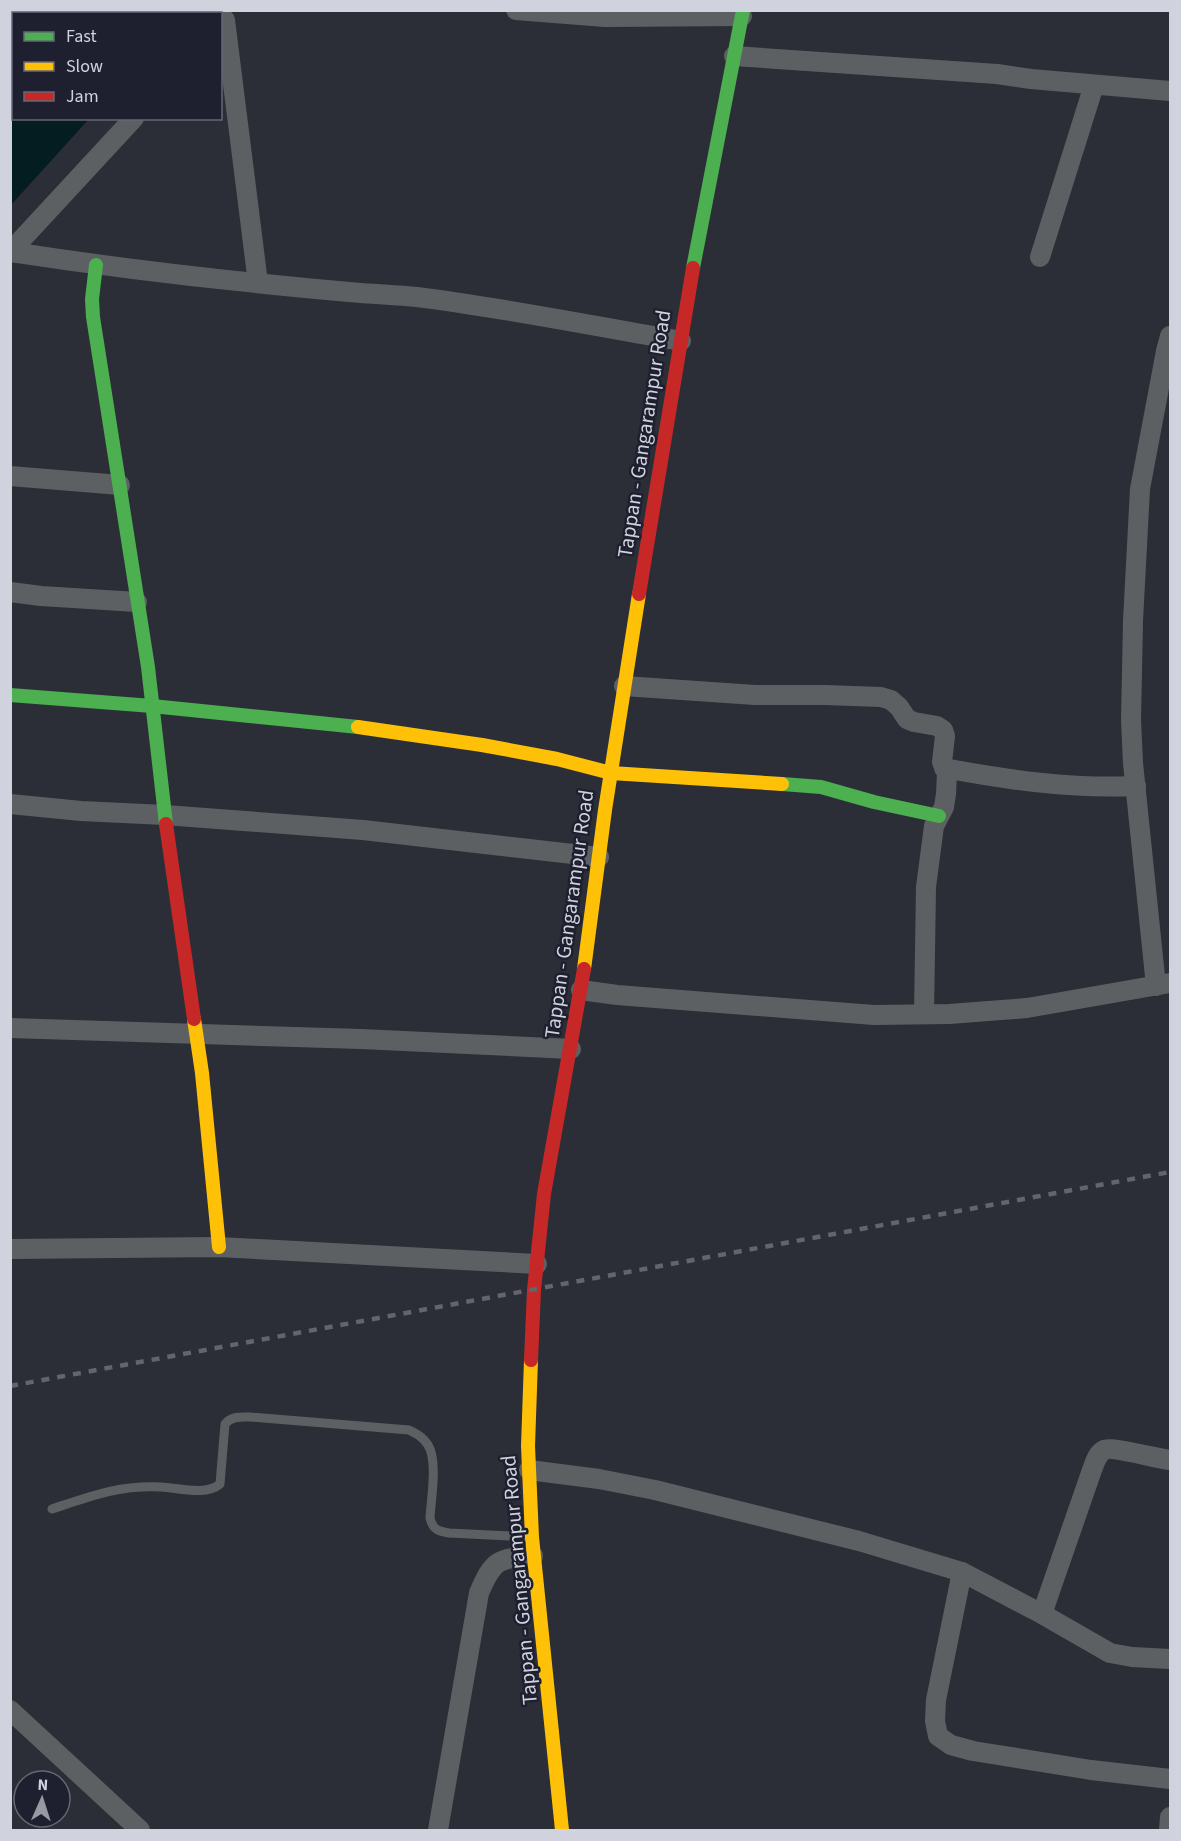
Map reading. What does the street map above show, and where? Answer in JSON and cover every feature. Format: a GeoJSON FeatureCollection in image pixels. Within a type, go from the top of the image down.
{"type":"FeatureCollection","features":[{"type":"Feature","properties":{"kind":"street"},"geometry":{"type":"LineString","coordinates":[[516,10],[605,17],[742,13]]}},
{"type":"Feature","properties":{"kind":"street","name":"Tappan - Gangarampur Road"},"geometry":{"type":"LineString","coordinates":[[562,1830],[533,1546],[529,1470],[530,1362],[537,1264],[544,1194],[581,990],[624,686],[699,232],[742,13]]}},
{"type":"Feature","properties":{"kind":"street"},"geometry":{"type":"LineString","coordinates":[[227,19],[258,283]]}},
{"type":"Feature","properties":{"kind":"street"},"geometry":{"type":"LineString","coordinates":[[734,56],[997,74],[1170,91]]}},
{"type":"Feature","properties":{"kind":"street"},"geometry":{"type":"LineString","coordinates":[[1040,257],[1094,85]]}},
{"type":"Feature","properties":{"kind":"street"},"geometry":{"type":"LineString","coordinates":[[11,252],[132,120]]}},
{"type":"Feature","properties":{"kind":"street"},"geometry":{"type":"LineString","coordinates":[[11,252],[96,265],[453,302],[681,341]]}},
{"type":"Feature","properties":{"kind":"street"},"geometry":{"type":"LineString","coordinates":[[96,265],[92,299],[93,317],[138,602],[207,1115],[219,1247]]}},
{"type":"Feature","properties":{"kind":"street"},"geometry":{"type":"LineString","coordinates":[[581,990],[617,995],[874,1015],[1027,1008],[1163,985],[1136,786],[1131,720],[1133,621],[1140,489],[1163,362],[1170,336]]}},
{"type":"Feature","properties":{"kind":"street"},"geometry":{"type":"LineString","coordinates":[[10,476],[120,485]]}},
{"type":"Feature","properties":{"kind":"street"},"geometry":{"type":"LineString","coordinates":[[10,592],[138,602]]}},
{"type":"Feature","properties":{"kind":"street"},"geometry":{"type":"LineString","coordinates":[[624,686],[756,695],[863,696],[891,700],[907,719],[937,726],[943,730],[945,736],[942,762],[947,773],[946,794],[944,807],[934,826],[926,888],[924,1014]]}},
{"type":"Feature","properties":{"kind":"street"},"geometry":{"type":"LineString","coordinates":[[10,695],[152,706],[428,737],[557,759],[611,773],[821,787],[874,802],[939,816]]}},
{"type":"Feature","properties":{"kind":"street"},"geometry":{"type":"LineString","coordinates":[[944,768],[1051,785],[1101,788],[1136,786]]}},
{"type":"Feature","properties":{"kind":"street"},"geometry":{"type":"LineString","coordinates":[[10,804],[363,830],[599,857]]}},
{"type":"Feature","properties":{"kind":"street"},"geometry":{"type":"LineString","coordinates":[[10,1028],[195,1033],[571,1049]]}},
{"type":"Feature","properties":{"kind":"street"},"geometry":{"type":"LineString","coordinates":[[10,1249],[219,1247],[537,1264]]}},
{"type":"Feature","properties":{"kind":"street"},"geometry":{"type":"LineString","coordinates":[[1042,1614],[1097,1457],[1102,1451],[1108,1449],[1170,1460]]}},
{"type":"Feature","properties":{"kind":"street"},"geometry":{"type":"LineString","coordinates":[[529,1470],[598,1479],[666,1493],[859,1540],[962,1572],[1110,1653],[1170,1659]]}},
{"type":"Feature","properties":{"kind":"street"},"geometry":{"type":"LineString","coordinates":[[438,1830],[478,1593],[485,1578],[497,1562],[533,1546]]}},
{"type":"Feature","properties":{"kind":"street"},"geometry":{"type":"LineString","coordinates":[[962,1572],[936,1700],[935,1720],[938,1736],[951,1746],[973,1751],[1091,1770],[1170,1779]]}},
{"type":"Feature","properties":{"kind":"street"},"geometry":{"type":"LineString","coordinates":[[10,1710],[141,1830]]}},
{"type":"Feature","properties":{"kind":"street"},"geometry":{"type":"LineString","coordinates":[[1169,1830],[1170,1817]]}},
{"type":"Feature","properties":{"kind":"lane"},"geometry":{"type":"LineString","coordinates":[[52,1509],[100,1492],[122,1488],[214,1489],[220,1484],[225,1424],[237,1417],[250,1417],[409,1430],[420,1436],[429,1446],[432,1456],[430,1518],[436,1531],[533,1546]]}},
{"type":"Feature","properties":{"kind":"shaded area"},"geometry":{"type":"Polygon","coordinates":[[[11,10],[187,11],[12,12],[12,120],[88,120],[11,205],[11,10]]]}},
{"type":"Feature","properties":{"kind":"railway"},"geometry":{"type":"LineString","coordinates":[[10,1386],[1170,1172]]}},
{"type":"Feature","properties":{"kind":"traffic: fast"},"geometry":{"type":"LineString","coordinates":[[693,268],[743,10]]}},
{"type":"Feature","properties":{"kind":"traffic: fast"},"geometry":{"type":"LineString","coordinates":[[96,265],[92,299],[93,317],[148,667],[166,824]]}},
{"type":"Feature","properties":{"kind":"traffic: fast"},"geometry":{"type":"LineString","coordinates":[[10,695],[152,706],[358,727]]}},
{"type":"Feature","properties":{"kind":"traffic: fast"},"geometry":{"type":"LineString","coordinates":[[782,784],[821,787],[874,802],[939,816]]}},
{"type":"Feature","properties":{"kind":"traffic: slow"},"geometry":{"type":"LineString","coordinates":[[584,969],[605,810],[639,594]]}},
{"type":"Feature","properties":{"kind":"traffic: slow"},"geometry":{"type":"LineString","coordinates":[[358,727],[482,745],[557,759],[611,773],[782,784]]}},
{"type":"Feature","properties":{"kind":"traffic: slow"},"geometry":{"type":"LineString","coordinates":[[194,1019],[202,1073],[219,1247]]}},
{"type":"Feature","properties":{"kind":"traffic: slow"},"geometry":{"type":"LineString","coordinates":[[531,1360],[528,1446],[532,1537],[562,1830]]}},
{"type":"Feature","properties":{"kind":"traffic: jam"},"geometry":{"type":"LineString","coordinates":[[639,594],[693,268]]}},
{"type":"Feature","properties":{"kind":"traffic: jam"},"geometry":{"type":"LineString","coordinates":[[166,824],[194,1019]]}},
{"type":"Feature","properties":{"kind":"traffic: jam"},"geometry":{"type":"LineString","coordinates":[[531,1360],[534,1290],[544,1194],[584,969]]}}]}
